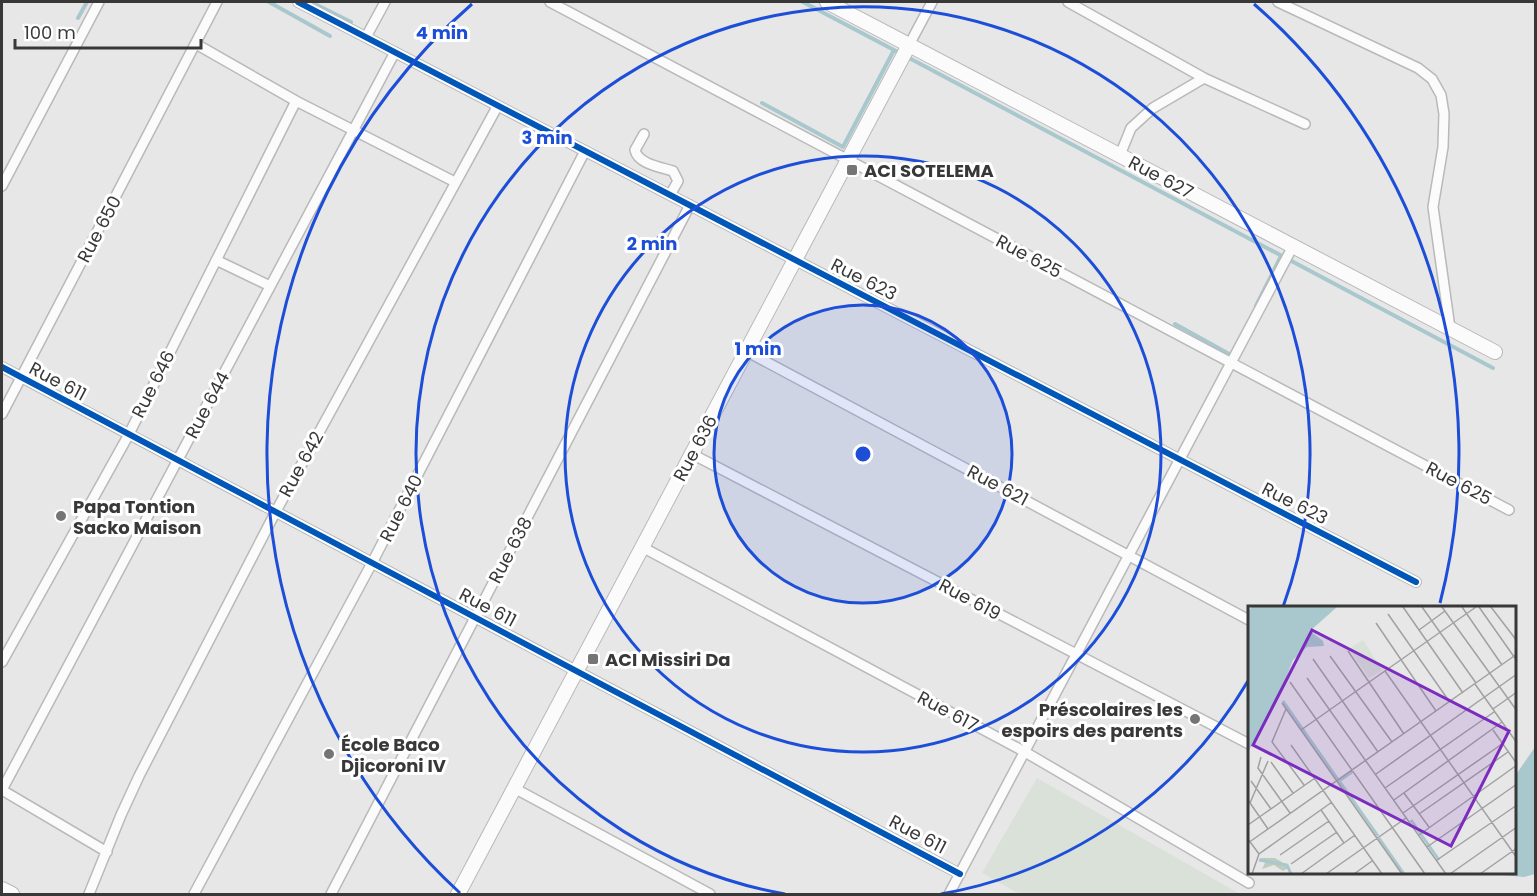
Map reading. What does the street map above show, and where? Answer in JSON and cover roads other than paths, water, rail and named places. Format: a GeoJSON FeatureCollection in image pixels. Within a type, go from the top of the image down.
{"type":"FeatureCollection","features":[{"type":"Feature","properties":{"kind":"street"},"geometry":{"type":"LineString","coordinates":[[2,186],[99,2]]}},
{"type":"Feature","properties":{"kind":"street","name":"Rue 650"},"geometry":{"type":"LineString","coordinates":[[2,414],[218,2]]}},
{"type":"Feature","properties":{"kind":"street","name":"Rue 623"},"geometry":{"type":"LineString","coordinates":[[298,2],[1416,582]]}},
{"type":"Feature","properties":{"kind":"street"},"geometry":{"type":"LineString","coordinates":[[366,37],[385,2]]}},
{"type":"Feature","properties":{"kind":"street","name":"Rue 625"},"geometry":{"type":"LineString","coordinates":[[550,2],[1509,510]]}},
{"type":"Feature","properties":{"kind":"street","name":"Rue 627"},"geometry":{"type":"LineString","coordinates":[[827,2],[1496,352]]}},
{"type":"Feature","properties":{"kind":"street","name":"Rue 636"},"geometry":{"type":"LineString","coordinates":[[463,893],[514,788],[932,2]]}},
{"type":"Feature","properties":{"kind":"street"},"geometry":{"type":"LineString","coordinates":[[1068,2],[1204,78],[1305,124]]}},
{"type":"Feature","properties":{"kind":"street"},"geometry":{"type":"LineString","coordinates":[[1278,2],[1418,68],[1432,79],[1441,95],[1444,114],[1443,147],[1433,207],[1450,328]]}},
{"type":"Feature","properties":{"kind":"street"},"geometry":{"type":"LineString","coordinates":[[195,44],[296,101],[455,182]]}},
{"type":"Feature","properties":{"kind":"street","name":"Rue 644"},"geometry":{"type":"LineString","coordinates":[[2,790],[395,52]]}},
{"type":"Feature","properties":{"kind":"street"},"geometry":{"type":"LineString","coordinates":[[1120,155],[1131,128],[1153,108],[1204,78]]}},
{"type":"Feature","properties":{"kind":"street","name":"Rue 646"},"geometry":{"type":"LineString","coordinates":[[2,662],[128,436],[296,101]]}},
{"type":"Feature","properties":{"kind":"street","name":"Rue 642"},"geometry":{"type":"LineString","coordinates":[[89,894],[139,776],[275,513],[497,106]]}},
{"type":"Feature","properties":{"kind":"street"},"geometry":{"type":"LineString","coordinates":[[644,134],[635,150],[636,156],[640,160],[673,171],[678,180],[670,195]]}},
{"type":"Feature","properties":{"kind":"street","name":"Rue 640"},"geometry":{"type":"LineString","coordinates":[[194,894],[372,563],[585,151]]}},
{"type":"Feature","properties":{"kind":"street","name":"Rue 638"},"geometry":{"type":"LineString","coordinates":[[331,894],[690,205]]}},
{"type":"Feature","properties":{"kind":"street"},"geometry":{"type":"LineString","coordinates":[[949,894],[1293,246]]}},
{"type":"Feature","properties":{"kind":"street"},"geometry":{"type":"LineString","coordinates":[[216,260],[270,286]]}},
{"type":"Feature","properties":{"kind":"street","name":"Rue 621"},"geometry":{"type":"LineString","coordinates":[[746,351],[1248,619]]}},
{"type":"Feature","properties":{"kind":"street","name":"Rue 611"},"geometry":{"type":"LineString","coordinates":[[2,368],[960,874]]}},
{"type":"Feature","properties":{"kind":"street","name":"Rue 619"},"geometry":{"type":"LineString","coordinates":[[692,454],[1248,743]]}},
{"type":"Feature","properties":{"kind":"street","name":"Rue 617"},"geometry":{"type":"LineString","coordinates":[[642,547],[1025,752],[1249,883]]}},
{"type":"Feature","properties":{"kind":"street"},"geometry":{"type":"LineString","coordinates":[[514,788],[710,894]]}},
{"type":"Feature","properties":{"kind":"street"},"geometry":{"type":"LineString","coordinates":[[2,790],[106,852]]}},
{"type":"Feature","properties":{"kind":"street"},"geometry":{"type":"LineString","coordinates":[[2,889],[12,894]]}},
{"type":"Feature","properties":{"kind":"water"},"geometry":{"type":"Polygon","coordinates":[[[1535,747],[1535,874],[1524,877],[1501,875],[1516,875],[1516,775],[1535,747]]]}},
{"type":"Feature","properties":{"kind":"waterway"},"geometry":{"type":"LineString","coordinates":[[78,18],[87,2]]}},
{"type":"Feature","properties":{"kind":"waterway"},"geometry":{"type":"LineString","coordinates":[[269,2],[330,36]]}},
{"type":"Feature","properties":{"kind":"waterway"},"geometry":{"type":"LineString","coordinates":[[311,2],[351,22]]}},
{"type":"Feature","properties":{"kind":"waterway"},"geometry":{"type":"LineString","coordinates":[[803,2],[894,50]]}},
{"type":"Feature","properties":{"kind":"waterway"},"geometry":{"type":"LineString","coordinates":[[762,103],[843,147],[894,50],[1493,368]]}},
{"type":"Feature","properties":{"kind":"waterway"},"geometry":{"type":"LineString","coordinates":[[1256,306],[1281,256]]}},
{"type":"Feature","properties":{"kind":"waterway"},"geometry":{"type":"LineString","coordinates":[[1175,324],[1231,355],[1233,353]]}},
{"type":"Feature","properties":{"kind":"place","name":"ACI SOTELEMA"},"geometry":{"type":"Point","coordinates":[852,170]}},
{"type":"Feature","properties":{"kind":"place","name":"Papa Tontion Sacko Maison"},"geometry":{"type":"Point","coordinates":[61,516]}},
{"type":"Feature","properties":{"kind":"place","name":"ACI Missiri Da"},"geometry":{"type":"Point","coordinates":[593,659]}},
{"type":"Feature","properties":{"kind":"place","name":"Préscolaires les espoirs des parents"},"geometry":{"type":"Point","coordinates":[1195,719]}},
{"type":"Feature","properties":{"kind":"place","name":"École Baco Djicoroni IV"},"geometry":{"type":"Point","coordinates":[329,754]}}]}
